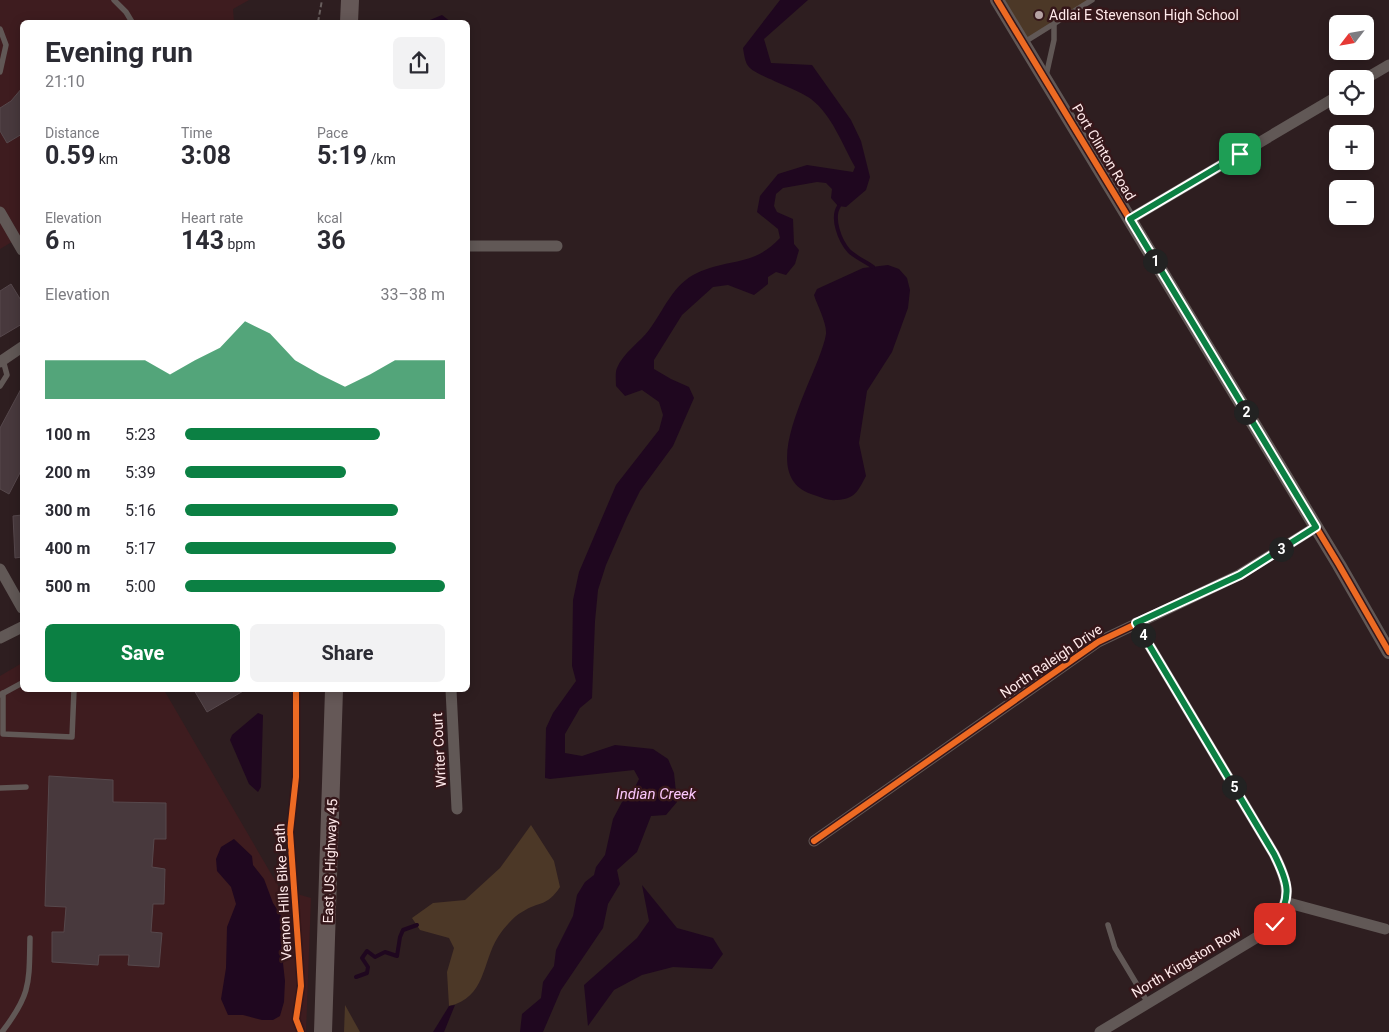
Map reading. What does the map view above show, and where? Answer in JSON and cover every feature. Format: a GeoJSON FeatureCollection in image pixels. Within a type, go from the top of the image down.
{"type":"FeatureCollection","features":[{"type":"Feature","properties":{"kind":"main road"},"geometry":{"type":"LineString","coordinates":[[349,20],[350,0]]}},
{"type":"Feature","properties":{"kind":"main road","name":"East US Highway 45"},"geometry":{"type":"LineString","coordinates":[[323,1032],[334,692]]}},
{"type":"Feature","properties":{"kind":"street","name":"Port Clinton Road"},"geometry":{"type":"LineString","coordinates":[[997,0],[1316,527],[1389,652]]}},
{"type":"Feature","properties":{"kind":"street"},"geometry":{"type":"LineString","coordinates":[[1374,74],[1389,65]]}},
{"type":"Feature","properties":{"kind":"street"},"geometry":{"type":"LineString","coordinates":[[1130,219],[1329,101]]}},
{"type":"Feature","properties":{"kind":"street"},"geometry":{"type":"LineString","coordinates":[[0,212],[20,247]]}},
{"type":"Feature","properties":{"kind":"street"},"geometry":{"type":"LineString","coordinates":[[470,246],[557,246]]}},
{"type":"Feature","properties":{"kind":"street"},"geometry":{"type":"LineString","coordinates":[[1,361],[20,348]]}},
{"type":"Feature","properties":{"kind":"street","name":"North Raleigh Drive"},"geometry":{"type":"LineString","coordinates":[[814,841],[1098,642],[1240,575],[1316,527]]}},
{"type":"Feature","properties":{"kind":"street"},"geometry":{"type":"LineString","coordinates":[[0,569],[20,604]]}},
{"type":"Feature","properties":{"kind":"street","name":"North Kingston Row"},"geometry":{"type":"LineString","coordinates":[[1100,1032],[1269,930],[1282,914],[1288,896],[1286,878],[1274,854],[1136,623]]}},
{"type":"Feature","properties":{"kind":"street"},"geometry":{"type":"LineString","coordinates":[[0,638],[20,628]]}},
{"type":"Feature","properties":{"kind":"street","name":"Writer Court"},"geometry":{"type":"LineString","coordinates":[[451,692],[457,809]]}},
{"type":"Feature","properties":{"kind":"street"},"geometry":{"type":"LineString","coordinates":[[1285,902],[1385,929]]}},
{"type":"Feature","properties":{"kind":"lane"},"geometry":{"type":"LineString","coordinates":[[114,0],[131,20]]}},
{"type":"Feature","properties":{"kind":"lane"},"geometry":{"type":"LineString","coordinates":[[1023,43],[1092,0]]}},
{"type":"Feature","properties":{"kind":"lane"},"geometry":{"type":"LineString","coordinates":[[1045,78],[1054,40],[1054,24]]}},
{"type":"Feature","properties":{"kind":"lane"},"geometry":{"type":"LineString","coordinates":[[0,29],[6,45],[0,72]]}},
{"type":"Feature","properties":{"kind":"lane"},"geometry":{"type":"LineString","coordinates":[[0,386],[7,374],[1,361]]}},
{"type":"Feature","properties":{"kind":"lane"},"geometry":{"type":"LineString","coordinates":[[20,684],[2,694],[3,734],[72,737],[74,692]]}},
{"type":"Feature","properties":{"kind":"lane"},"geometry":{"type":"LineString","coordinates":[[0,788],[26,787]]}},
{"type":"Feature","properties":{"kind":"lane"},"geometry":{"type":"LineString","coordinates":[[1108,924],[1115,948],[1148,1003]]}},
{"type":"Feature","properties":{"kind":"lane"},"geometry":{"type":"LineString","coordinates":[[1,1032],[20,1008],[28,986],[30,938]]}},
{"type":"Feature","properties":{"kind":"path"},"geometry":{"type":"LineString","coordinates":[[318,20],[322,0]]}},
{"type":"Feature","properties":{"kind":"shaded area"},"geometry":{"type":"Polygon","coordinates":[[[0,0],[249,0],[233,9],[234,20],[20,20],[20,237],[0,249],[0,0]]]}},
{"type":"Feature","properties":{"kind":"shaded area"},"geometry":{"type":"Polygon","coordinates":[[[1000,0],[1092,0],[1023,43],[1000,0]]]}},
{"type":"Feature","properties":{"kind":"shaded area"},"geometry":{"type":"Polygon","coordinates":[[[20,664],[20,692],[165,692],[280,889],[311,898],[306,1032],[0,1032],[0,676],[20,664]]]}},
{"type":"Feature","properties":{"kind":"shaded area"},"geometry":{"type":"Polygon","coordinates":[[[531,825],[554,861],[560,887],[547,901],[522,912],[509,923],[493,947],[477,987],[461,1002],[449,1006],[447,972],[454,948],[449,938],[420,930],[412,918],[433,903],[465,900],[500,868],[531,825]]]}},
{"type":"Feature","properties":{"kind":"shaded area"},"geometry":{"type":"Polygon","coordinates":[[[345,1005],[360,1032],[344,1032],[345,1005]]]}},
{"type":"Feature","properties":{"kind":"water","name":"Indian Creek"},"geometry":{"type":"Polygon","coordinates":[[[780,0],[808,0],[764,39],[771,63],[812,65],[851,120],[861,141],[870,177],[866,190],[846,207],[838,206],[831,198],[832,189],[826,183],[817,182],[783,188],[776,194],[774,206],[777,212],[793,219],[794,244],[799,250],[795,264],[786,275],[776,272],[768,277],[768,284],[754,295],[728,285],[713,287],[682,315],[654,360],[654,369],[689,387],[694,398],[673,446],[640,491],[606,565],[598,590],[592,698],[580,708],[565,734],[565,753],[582,756],[615,745],[653,749],[668,759],[674,773],[677,802],[666,815],[651,816],[637,852],[617,870],[620,884],[608,904],[603,928],[561,990],[543,1032],[520,1032],[522,1014],[541,998],[543,982],[554,966],[556,950],[573,916],[577,895],[585,882],[594,875],[596,867],[605,855],[613,819],[622,802],[632,793],[639,779],[634,770],[545,778],[546,728],[553,713],[576,681],[572,666],[573,600],[579,572],[616,485],[659,430],[663,415],[659,402],[642,390],[625,396],[616,386],[617,368],[623,357],[649,330],[681,284],[697,273],[709,268],[760,254],[780,238],[778,229],[757,212],[760,196],[778,174],[807,165],[853,172],[855,167],[831,121],[811,99],[753,70],[747,63],[743,48],[780,0]]]}},
{"type":"Feature","properties":{"kind":"water"},"geometry":{"type":"Polygon","coordinates":[[[442,15],[448,20],[430,20],[442,15]]]}},
{"type":"Feature","properties":{"kind":"water"},"geometry":{"type":"Polygon","coordinates":[[[888,265],[899,269],[907,278],[910,290],[908,308],[892,352],[867,391],[859,443],[866,476],[852,496],[830,500],[811,494],[794,483],[788,466],[788,444],[794,421],[826,334],[823,319],[814,295],[817,289],[863,268],[888,265]]]}},
{"type":"Feature","properties":{"kind":"water"},"geometry":{"type":"Polygon","coordinates":[[[258,713],[263,715],[261,787],[258,792],[249,784],[230,740],[232,735],[258,713]]]}},
{"type":"Feature","properties":{"kind":"water"},"geometry":{"type":"Polygon","coordinates":[[[234,839],[252,856],[253,865],[264,879],[273,903],[282,917],[286,951],[283,963],[285,981],[284,1002],[280,1016],[273,1020],[262,1020],[243,1015],[228,1015],[221,999],[226,968],[227,927],[236,904],[231,887],[217,871],[216,859],[221,847],[234,839]]]}},
{"type":"Feature","properties":{"kind":"water"},"geometry":{"type":"Polygon","coordinates":[[[642,885],[677,928],[713,938],[723,954],[712,969],[673,967],[642,975],[614,990],[588,1026],[584,985],[637,938],[649,921],[642,885]]]}},
{"type":"Feature","properties":{"kind":"water"},"geometry":{"type":"Polygon","coordinates":[[[455,1005],[444,1032],[433,1032],[449,1006],[455,1005]]]}},
{"type":"Feature","properties":{"kind":"building"},"geometry":{"type":"Polygon","coordinates":[[[20,90],[20,135],[7,143],[0,131],[0,108],[11,101],[20,90]]]}},
{"type":"Feature","properties":{"kind":"building"},"geometry":{"type":"Polygon","coordinates":[[[11,284],[20,299],[20,325],[0,337],[0,291],[11,284]]]}},
{"type":"Feature","properties":{"kind":"building"},"geometry":{"type":"Polygon","coordinates":[[[20,391],[20,473],[9,494],[0,489],[0,428],[20,391]]]}},
{"type":"Feature","properties":{"kind":"building"},"geometry":{"type":"Polygon","coordinates":[[[20,515],[20,557],[15,558],[13,516],[20,515]]]}},
{"type":"Feature","properties":{"kind":"building"},"geometry":{"type":"Polygon","coordinates":[[[195,692],[242,692],[207,712],[195,692]]]}},
{"type":"Feature","properties":{"kind":"building"},"geometry":{"type":"Polygon","coordinates":[[[49,776],[113,780],[113,802],[166,803],[166,839],[154,839],[152,867],[165,869],[164,904],[153,904],[151,932],[162,933],[159,967],[128,965],[129,955],[99,955],[98,965],[52,962],[52,932],[64,932],[66,907],[45,906],[49,776]]]}},
{"type":"Feature","properties":{"kind":"waterway"},"geometry":{"type":"LineString","coordinates":[[839,206],[836,223],[846,247],[851,253],[873,267]]}},
{"type":"Feature","properties":{"kind":"waterway"},"geometry":{"type":"LineString","coordinates":[[356,977],[367,973],[368,967],[362,958],[367,951],[375,957],[385,952],[397,956],[403,930],[417,925]]}},
{"type":"Feature","properties":{"kind":"cycle path"},"geometry":{"type":"LineString","coordinates":[[997,0],[1339,565],[1389,652]]}},
{"type":"Feature","properties":{"kind":"cycle path"},"geometry":{"type":"LineString","coordinates":[[814,841],[1098,642],[1239,575],[1316,527]]}},
{"type":"Feature","properties":{"kind":"cycle path","name":"Vernon Hills Bike Path"},"geometry":{"type":"LineString","coordinates":[[296,692],[296,777],[290,832],[301,986],[296,1019],[301,1032]]}},
{"type":"Feature","properties":{"kind":"place","name":"Adlai E Stevenson High School"},"geometry":{"type":"Point","coordinates":[1039,15]}},
{"type":"Feature","properties":{"kind":"route"},"geometry":{"type":"LineString","coordinates":[[1240,154],[1130,219],[1316,527],[1240,575],[1188,601],[1136,623],[1274,854],[1286,878],[1288,896],[1282,914],[1275,924]]}}]}
